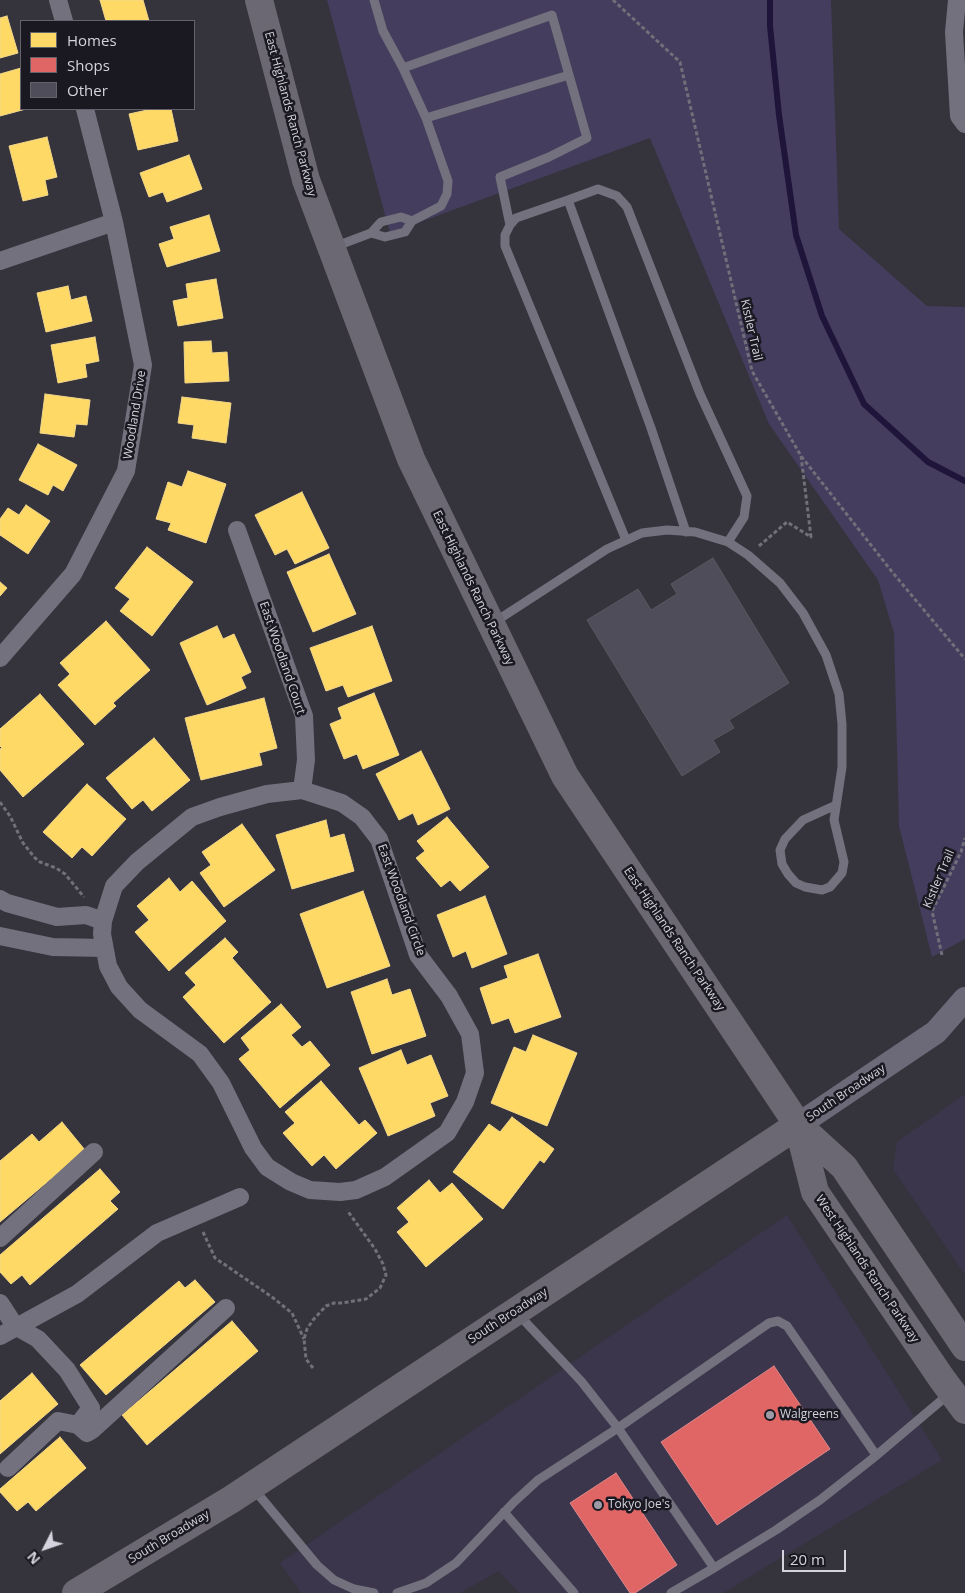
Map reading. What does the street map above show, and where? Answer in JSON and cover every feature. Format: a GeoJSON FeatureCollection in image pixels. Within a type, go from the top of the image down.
{"type":"FeatureCollection","features":[{"type":"Feature","properties":{"kind":"main road","name":"East Highlands Ranch Parkway"},"geometry":{"type":"LineString","coordinates":[[259,0],[306,180],[410,459],[565,776],[798,1124]]}},
{"type":"Feature","properties":{"kind":"main road","name":"South Broadway"},"geometry":{"type":"LineString","coordinates":[[76,1593],[251,1486],[936,1032],[965,999]]}},
{"type":"Feature","properties":{"kind":"main road","name":"South Broadway"},"geometry":{"type":"LineString","coordinates":[[936,1032],[965,1023]]}},
{"type":"Feature","properties":{"kind":"main road"},"geometry":{"type":"LineString","coordinates":[[798,1124],[844,1167],[959,1334]]}},
{"type":"Feature","properties":{"kind":"main road","name":"West Highlands Ranch Parkway"},"geometry":{"type":"LineString","coordinates":[[798,1124],[815,1192],[958,1401]]}},
{"type":"Feature","properties":{"kind":"street"},"geometry":{"type":"LineString","coordinates":[[58,0],[64,20]]}},
{"type":"Feature","properties":{"kind":"street"},"geometry":{"type":"LineString","coordinates":[[957,0],[954,32],[959,116],[965,124]]}},
{"type":"Feature","properties":{"kind":"street","name":"Woodland Drive"},"geometry":{"type":"LineString","coordinates":[[0,658],[73,574],[126,471],[143,365],[114,222],[85,110]]}},
{"type":"Feature","properties":{"kind":"street"},"geometry":{"type":"LineString","coordinates":[[0,261],[114,222]]}},
{"type":"Feature","properties":{"kind":"street","name":"East Woodland Court"},"geometry":{"type":"LineString","coordinates":[[237,530],[304,716],[306,760],[302,790]]}},
{"type":"Feature","properties":{"kind":"street","name":"East Woodland Circle"},"geometry":{"type":"LineString","coordinates":[[302,790],[342,803],[362,818],[379,839],[418,955],[449,996],[470,1034],[475,1073],[465,1102],[447,1133],[385,1177],[356,1190],[340,1192],[310,1190],[291,1182],[267,1167],[253,1148],[221,1083],[200,1054],[140,1010],[119,987],[108,966],[102,934],[103,921],[114,886],[137,862],[192,817],[267,794],[302,790]]}},
{"type":"Feature","properties":{"kind":"street"},"geometry":{"type":"LineString","coordinates":[[0,899],[57,917],[86,915],[103,921]]}},
{"type":"Feature","properties":{"kind":"street"},"geometry":{"type":"LineString","coordinates":[[0,936],[52,947],[104,948]]}},
{"type":"Feature","properties":{"kind":"street"},"geometry":{"type":"LineString","coordinates":[[0,1238],[94,1152]]}},
{"type":"Feature","properties":{"kind":"street"},"geometry":{"type":"LineString","coordinates":[[7,1331],[77,1294],[157,1233],[240,1197]]}},
{"type":"Feature","properties":{"kind":"street"},"geometry":{"type":"LineString","coordinates":[[0,1304],[7,1331]]}},
{"type":"Feature","properties":{"kind":"street"},"geometry":{"type":"LineString","coordinates":[[85,1427],[226,1308]]}},
{"type":"Feature","properties":{"kind":"street"},"geometry":{"type":"LineString","coordinates":[[7,1331],[38,1339],[67,1370],[91,1408],[85,1427]]}},
{"type":"Feature","properties":{"kind":"street"},"geometry":{"type":"LineString","coordinates":[[8,1468],[58,1421],[85,1427]]}},
{"type":"Feature","properties":{"kind":"lane"},"geometry":{"type":"LineString","coordinates":[[372,233],[385,237],[406,232],[412,221],[441,206],[447,194],[448,181],[426,118],[403,68],[383,31],[374,0]]}},
{"type":"Feature","properties":{"kind":"lane"},"geometry":{"type":"LineString","coordinates":[[403,68],[552,15],[587,138],[549,157],[500,177],[510,225]]}},
{"type":"Feature","properties":{"kind":"lane"},"geometry":{"type":"LineString","coordinates":[[426,118],[569,75]]}},
{"type":"Feature","properties":{"kind":"lane"},"geometry":{"type":"LineString","coordinates":[[626,540],[505,246],[505,235],[516,218],[598,189],[617,196],[627,207],[700,394],[747,496],[744,517],[728,542]]}},
{"type":"Feature","properties":{"kind":"lane"},"geometry":{"type":"LineString","coordinates":[[568,200],[651,428],[686,532]]}},
{"type":"Feature","properties":{"kind":"lane"},"geometry":{"type":"LineString","coordinates":[[331,248],[372,233],[381,222],[401,217],[412,221]]}},
{"type":"Feature","properties":{"kind":"lane"},"geometry":{"type":"LineString","coordinates":[[491,624],[607,549],[642,534],[667,530],[695,532],[728,542],[748,555],[780,583],[803,612],[826,655],[839,694],[842,724],[842,767],[834,820],[844,862],[842,873],[830,887],[822,890],[805,887],[796,883],[788,874],[782,864],[780,850],[785,839],[803,820],[836,805]]}},
{"type":"Feature","properties":{"kind":"lane"},"geometry":{"type":"LineString","coordinates":[[516,1311],[581,1381],[618,1428],[714,1568]]}},
{"type":"Feature","properties":{"kind":"lane"},"geometry":{"type":"LineString","coordinates":[[397,1593],[426,1582],[456,1563],[504,1512],[538,1480],[618,1428],[769,1323],[778,1321],[787,1326],[876,1455]]}},
{"type":"Feature","properties":{"kind":"lane"},"geometry":{"type":"LineString","coordinates":[[671,1593],[776,1530],[820,1500],[876,1455],[958,1401]]}},
{"type":"Feature","properties":{"kind":"lane"},"geometry":{"type":"LineString","coordinates":[[251,1486],[317,1565],[334,1580],[354,1589],[374,1593]]}},
{"type":"Feature","properties":{"kind":"lane"},"geometry":{"type":"LineString","coordinates":[[504,1512],[574,1593]]}},
{"type":"Feature","properties":{"kind":"path","name":"Kistler Trail"},"geometry":{"type":"LineString","coordinates":[[613,0],[680,62],[752,371],[801,456],[893,573],[965,659]]}},
{"type":"Feature","properties":{"kind":"path"},"geometry":{"type":"LineString","coordinates":[[748,555],[787,522],[811,537],[801,456]]}},
{"type":"Feature","properties":{"kind":"path"},"geometry":{"type":"LineString","coordinates":[[0,802],[29,851],[40,862],[56,868],[65,874],[86,899],[86,915]]}},
{"type":"Feature","properties":{"kind":"path","name":"Kistler Trail"},"geometry":{"type":"LineString","coordinates":[[942,955],[932,911],[965,838]]}},
{"type":"Feature","properties":{"kind":"path"},"geometry":{"type":"LineString","coordinates":[[304,1339],[307,1329],[326,1306],[334,1303],[366,1299],[380,1288],[386,1275],[383,1264],[375,1249],[362,1234],[341,1202],[340,1192]]}},
{"type":"Feature","properties":{"kind":"path"},"geometry":{"type":"LineString","coordinates":[[196,1216],[215,1258],[272,1296],[292,1313],[304,1339],[306,1359],[313,1368]]}},
{"type":"Feature","properties":{"kind":"shaded area"},"geometry":{"type":"Polygon","coordinates":[[[327,0],[831,0],[839,229],[927,306],[965,307],[965,939],[932,957],[899,826],[894,633],[878,580],[769,424],[650,138],[390,233],[327,0]]]}},
{"type":"Feature","properties":{"kind":"shaded area"},"geometry":{"type":"Polygon","coordinates":[[[965,1094],[965,1275],[893,1169],[897,1142],[965,1094]]]}},
{"type":"Feature","properties":{"kind":"shaded area"},"geometry":{"type":"Polygon","coordinates":[[[787,1215],[942,1460],[723,1593],[519,1593],[499,1571],[460,1593],[301,1593],[280,1563],[787,1215]]]}},
{"type":"Feature","properties":{"kind":"building: Homes"},"geometry":{"type":"Polygon","coordinates":[[[100,0],[143,0],[149,20],[106,20],[100,0]]]}},
{"type":"Feature","properties":{"kind":"building: Homes"},"geometry":{"type":"Polygon","coordinates":[[[7,16],[18,53],[0,58],[0,18],[7,16]]]}},
{"type":"Feature","properties":{"kind":"building: Homes"},"geometry":{"type":"Polygon","coordinates":[[[20,68],[20,110],[22,110],[0,116],[0,74],[20,68]]]}},
{"type":"Feature","properties":{"kind":"building: Homes"},"geometry":{"type":"Polygon","coordinates":[[[147,110],[171,110],[178,141],[138,150],[129,114],[147,110]]]}},
{"type":"Feature","properties":{"kind":"building: Homes"},"geometry":{"type":"Polygon","coordinates":[[[47,137],[57,177],[45,180],[48,195],[23,201],[9,146],[47,137]]]}},
{"type":"Feature","properties":{"kind":"building: Homes"},"geometry":{"type":"Polygon","coordinates":[[[189,155],[202,189],[167,202],[163,192],[149,197],[140,173],[189,155]]]}},
{"type":"Feature","properties":{"kind":"building: Homes"},"geometry":{"type":"Polygon","coordinates":[[[209,215],[220,251],[167,267],[159,244],[174,239],[170,227],[209,215]]]}},
{"type":"Feature","properties":{"kind":"building: Homes"},"geometry":{"type":"Polygon","coordinates":[[[216,279],[223,318],[178,326],[173,301],[188,298],[186,284],[216,279]]]}},
{"type":"Feature","properties":{"kind":"building: Homes"},"geometry":{"type":"Polygon","coordinates":[[[68,286],[71,300],[86,296],[92,321],[46,332],[37,293],[68,286]]]}},
{"type":"Feature","properties":{"kind":"building: Homes"},"geometry":{"type":"Polygon","coordinates":[[[95,337],[99,361],[85,364],[87,377],[58,383],[51,345],[95,337]]]}},
{"type":"Feature","properties":{"kind":"building: Homes"},"geometry":{"type":"Polygon","coordinates":[[[211,341],[212,353],[227,352],[229,381],[185,383],[184,342],[211,341]]]}},
{"type":"Feature","properties":{"kind":"building: Homes"},"geometry":{"type":"Polygon","coordinates":[[[45,394],[90,400],[87,425],[76,424],[74,437],[40,433],[45,394]]]}},
{"type":"Feature","properties":{"kind":"building: Homes"},"geometry":{"type":"Polygon","coordinates":[[[182,397],[231,403],[226,443],[192,438],[194,425],[178,423],[182,397]]]}},
{"type":"Feature","properties":{"kind":"building: Homes"},"geometry":{"type":"Polygon","coordinates":[[[38,444],[77,465],[63,491],[53,485],[48,495],[19,480],[38,444]]]}},
{"type":"Feature","properties":{"kind":"building: Homes"},"geometry":{"type":"Polygon","coordinates":[[[188,471],[226,484],[206,543],[168,530],[171,523],[156,519],[168,482],[182,487],[188,471]]]}},
{"type":"Feature","properties":{"kind":"building: Homes"},"geometry":{"type":"Polygon","coordinates":[[[302,492],[329,548],[295,564],[287,549],[275,555],[255,515],[302,492]]]}},
{"type":"Feature","properties":{"kind":"building: Homes"},"geometry":{"type":"Polygon","coordinates":[[[26,505],[50,521],[28,554],[0,535],[0,519],[8,508],[19,515],[26,505]]]}},
{"type":"Feature","properties":{"kind":"building: Homes"},"geometry":{"type":"Polygon","coordinates":[[[147,547],[193,582],[152,636],[120,611],[130,599],[115,588],[147,547]]]}},
{"type":"Feature","properties":{"kind":"building: Homes"},"geometry":{"type":"Polygon","coordinates":[[[329,554],[356,614],[313,632],[287,572],[329,554]]]}},
{"type":"Feature","properties":{"kind":"building: Homes"},"geometry":{"type":"Polygon","coordinates":[[[0,582],[7,588],[0,596],[0,582]]]}},
{"type":"Feature","properties":{"kind":"building: Homes"},"geometry":{"type":"Polygon","coordinates":[[[106,621],[150,670],[113,703],[116,706],[95,725],[58,685],[70,674],[60,663],[106,621]]]}},
{"type":"Feature","properties":{"kind":"building: Homes"},"geometry":{"type":"Polygon","coordinates":[[[217,626],[223,639],[234,634],[251,672],[241,677],[246,688],[207,705],[180,643],[217,626]]]}},
{"type":"Feature","properties":{"kind":"building: Homes"},"geometry":{"type":"Polygon","coordinates":[[[372,626],[392,681],[348,697],[343,685],[326,691],[310,648],[372,626]]]}},
{"type":"Feature","properties":{"kind":"building: Homes"},"geometry":{"type":"Polygon","coordinates":[[[374,693],[399,755],[363,769],[357,754],[344,759],[330,724],[342,719],[338,708],[374,693]]]}},
{"type":"Feature","properties":{"kind":"building: Homes"},"geometry":{"type":"Polygon","coordinates":[[[40,694],[84,744],[23,797],[0,770],[0,749],[2,748],[0,746],[0,729],[40,694]]]}},
{"type":"Feature","properties":{"kind":"building: Homes"},"geometry":{"type":"Polygon","coordinates":[[[264,698],[277,748],[259,753],[262,765],[201,780],[185,718],[264,698]]]}},
{"type":"Feature","properties":{"kind":"building: Homes"},"geometry":{"type":"Polygon","coordinates":[[[154,738],[190,780],[152,811],[143,800],[132,809],[106,778],[154,738]]]}},
{"type":"Feature","properties":{"kind":"building: Homes"},"geometry":{"type":"Polygon","coordinates":[[[421,751],[450,809],[418,825],[413,813],[399,820],[376,774],[421,751]]]}},
{"type":"Feature","properties":{"kind":"building: Homes"},"geometry":{"type":"Polygon","coordinates":[[[87,784],[126,819],[92,856],[82,847],[72,858],[43,832],[87,784]]]}},
{"type":"Feature","properties":{"kind":"building: Homes"},"geometry":{"type":"Polygon","coordinates":[[[447,817],[489,867],[460,891],[450,880],[441,887],[416,858],[425,851],[417,841],[447,817]]]}},
{"type":"Feature","properties":{"kind":"building: Homes"},"geometry":{"type":"Polygon","coordinates":[[[326,820],[330,838],[344,834],[354,871],[292,889],[276,835],[326,820]]]}},
{"type":"Feature","properties":{"kind":"building: Homes"},"geometry":{"type":"Polygon","coordinates":[[[242,824],[275,870],[224,907],[200,873],[211,865],[202,852],[242,824]]]}},
{"type":"Feature","properties":{"kind":"building: Homes"},"geometry":{"type":"Polygon","coordinates":[[[169,878],[180,892],[192,881],[226,921],[169,971],[135,932],[149,920],[137,906],[169,878]]]}},
{"type":"Feature","properties":{"kind":"building: Homes"},"geometry":{"type":"Polygon","coordinates":[[[363,891],[390,966],[327,988],[300,914],[363,891]]]}},
{"type":"Feature","properties":{"kind":"building: Homes"},"geometry":{"type":"Polygon","coordinates":[[[485,896],[507,954],[472,968],[466,951],[453,957],[437,915],[485,896]]]}},
{"type":"Feature","properties":{"kind":"building: Homes"},"geometry":{"type":"Polygon","coordinates":[[[225,938],[238,952],[232,958],[271,1002],[224,1043],[183,997],[196,985],[185,973],[225,938]]]}},
{"type":"Feature","properties":{"kind":"building: Homes"},"geometry":{"type":"Polygon","coordinates":[[[538,954],[561,1017],[515,1033],[509,1018],[492,1024],[480,988],[508,978],[504,966],[538,954]]]}},
{"type":"Feature","properties":{"kind":"building: Homes"},"geometry":{"type":"Polygon","coordinates":[[[387,979],[392,995],[410,989],[426,1036],[372,1054],[351,992],[387,979]]]}},
{"type":"Feature","properties":{"kind":"building: Homes"},"geometry":{"type":"Polygon","coordinates":[[[281,1004],[301,1027],[291,1035],[302,1047],[310,1041],[330,1065],[280,1108],[239,1059],[250,1050],[241,1038],[281,1004]]]}},
{"type":"Feature","properties":{"kind":"building: Homes"},"geometry":{"type":"Polygon","coordinates":[[[533,1035],[577,1053],[547,1126],[491,1103],[514,1047],[526,1052],[533,1035]]]}},
{"type":"Feature","properties":{"kind":"building: Homes"},"geometry":{"type":"Polygon","coordinates":[[[401,1050],[407,1065],[431,1055],[448,1096],[430,1103],[435,1116],[388,1136],[359,1068],[401,1050]]]}},
{"type":"Feature","properties":{"kind":"building: Homes"},"geometry":{"type":"Polygon","coordinates":[[[321,1081],[359,1125],[365,1120],[377,1133],[336,1169],[324,1155],[312,1166],[283,1133],[295,1123],[285,1112],[321,1081]]]}},
{"type":"Feature","properties":{"kind":"building: Homes"},"geometry":{"type":"Polygon","coordinates":[[[512,1117],[554,1149],[544,1163],[540,1160],[503,1209],[453,1172],[489,1124],[500,1132],[512,1117]]]}},
{"type":"Feature","properties":{"kind":"building: Homes"},"geometry":{"type":"Polygon","coordinates":[[[62,1122],[85,1150],[0,1222],[0,1161],[32,1134],[39,1142],[62,1122]]]}},
{"type":"Feature","properties":{"kind":"building: Homes"},"geometry":{"type":"Polygon","coordinates":[[[100,1169],[120,1192],[110,1201],[118,1209],[30,1285],[22,1275],[11,1284],[0,1272],[0,1255],[100,1169]]]}},
{"type":"Feature","properties":{"kind":"building: Homes"},"geometry":{"type":"Polygon","coordinates":[[[429,1180],[440,1193],[452,1183],[483,1219],[426,1267],[397,1232],[409,1222],[397,1208],[429,1180]]]}},
{"type":"Feature","properties":{"kind":"building: Homes"},"geometry":{"type":"Polygon","coordinates":[[[195,1280],[215,1302],[106,1395],[80,1365],[179,1281],[185,1288],[195,1280]]]}},
{"type":"Feature","properties":{"kind":"building: Homes"},"geometry":{"type":"Polygon","coordinates":[[[232,1321],[258,1351],[147,1445],[122,1415],[232,1321]]]}},
{"type":"Feature","properties":{"kind":"building: Homes"},"geometry":{"type":"Polygon","coordinates":[[[32,1373],[58,1404],[0,1454],[0,1401],[32,1373]]]}},
{"type":"Feature","properties":{"kind":"building: Homes"},"geometry":{"type":"Polygon","coordinates":[[[60,1437],[86,1468],[36,1511],[28,1502],[17,1511],[0,1492],[0,1489],[60,1437]]]}},
{"type":"Feature","properties":{"kind":"building: Shops","name":"Walgreens"},"geometry":{"type":"Polygon","coordinates":[[[774,1366],[830,1449],[717,1525],[661,1442],[774,1366]]]}},
{"type":"Feature","properties":{"kind":"building: Shops"},"geometry":{"type":"Polygon","coordinates":[[[616,1473],[677,1565],[635,1593],[630,1593],[570,1503],[616,1473]]]}},
{"type":"Feature","properties":{"kind":"building: Other"},"geometry":{"type":"Polygon","coordinates":[[[713,558],[789,683],[729,720],[734,728],[713,740],[720,752],[682,776],[587,620],[638,589],[651,610],[677,594],[671,584],[713,558]]]}},
{"type":"Feature","properties":{"kind":"waterway"},"geometry":{"type":"LineString","coordinates":[[770,0],[770,26],[779,115],[796,235],[822,316],[864,404],[928,462],[965,481]]}},
{"type":"Feature","properties":{"kind":"place","name":"Walgreens"},"geometry":{"type":"Point","coordinates":[770,1415]}},
{"type":"Feature","properties":{"kind":"place","name":"Tokyo Joe's"},"geometry":{"type":"Point","coordinates":[598,1505]}}]}
